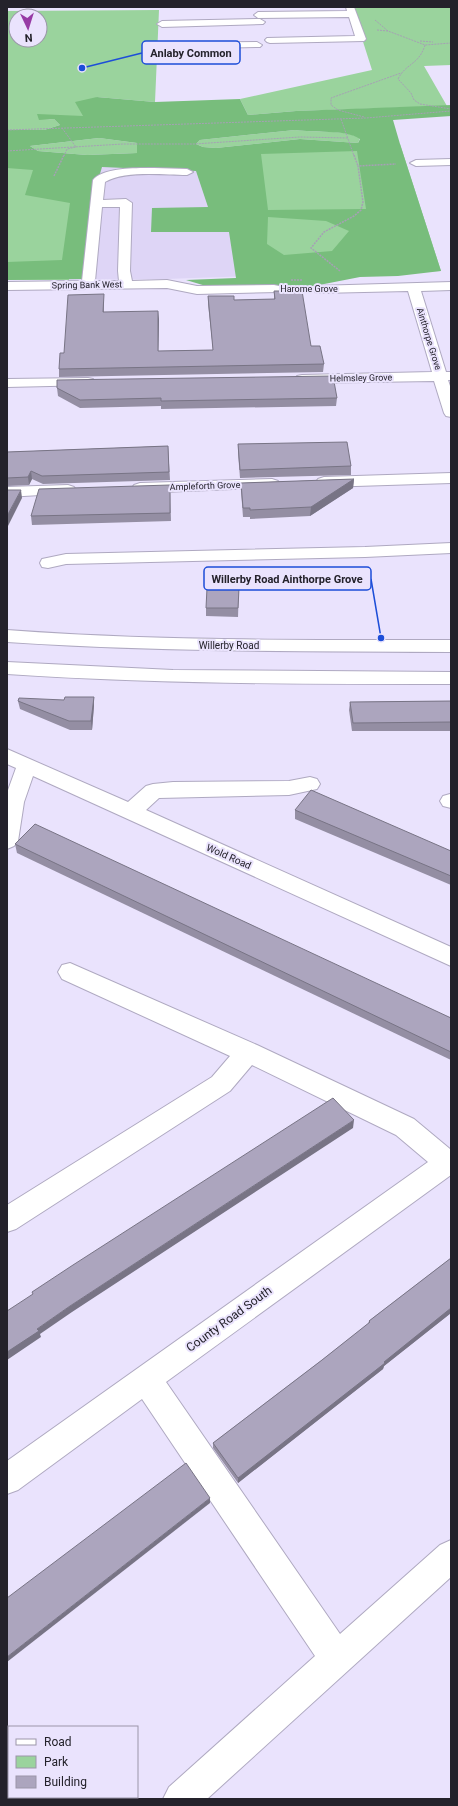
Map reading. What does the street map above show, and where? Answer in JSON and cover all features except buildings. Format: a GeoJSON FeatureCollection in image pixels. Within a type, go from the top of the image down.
{"type":"FeatureCollection","features":[{"type":"Feature","properties":{"kind":"street"},"geometry":{"type":"LineString","coordinates":[[162,35],[261,31],[351,10],[360,39],[261,31],[162,35]]}},
{"type":"Feature","properties":{"kind":"street"},"geometry":{"type":"LineString","coordinates":[[161,57],[162,13]]}},
{"type":"Feature","properties":{"kind":"street"},"geometry":{"type":"LineString","coordinates":[[259,55],[261,31]]}},
{"type":"Feature","properties":{"kind":"street"},"geometry":{"type":"LineString","coordinates":[[416,162],[451,162]]}},
{"type":"Feature","properties":{"kind":"street"},"geometry":{"type":"LineString","coordinates":[[88,285],[98,180],[103,176],[116,173],[187,172]]}},
{"type":"Feature","properties":{"kind":"street"},"geometry":{"type":"LineString","coordinates":[[96,204],[126,203],[124,271],[126,284]]}},
{"type":"Feature","properties":{"kind":"street"},"geometry":{"type":"LineString","coordinates":[[90,271],[138,271]]}},
{"type":"Feature","properties":{"kind":"street","name":"Spring Bank West"},"geometry":{"type":"LineString","coordinates":[[7,286],[126,284],[167,278]]}},
{"type":"Feature","properties":{"kind":"street","name":"Harome Grove"},"geometry":{"type":"LineString","coordinates":[[167,278],[197,290],[274,289]]}},
{"type":"Feature","properties":{"kind":"street","name":"Harome Grove"},"geometry":{"type":"LineString","coordinates":[[320,289],[451,286]]}},
{"type":"Feature","properties":{"kind":"street","name":"Ainthorpe Grove"},"geometry":{"type":"LineString","coordinates":[[414,288],[446,376],[451,413]]}},
{"type":"Feature","properties":{"kind":"street","name":"Helmsley Grove"},"geometry":{"type":"LineString","coordinates":[[285,379],[446,376]]}},
{"type":"Feature","properties":{"kind":"street"},"geometry":{"type":"LineString","coordinates":[[7,383],[104,382]]}},
{"type":"Feature","properties":{"kind":"street","name":"Ampleforth Grove"},"geometry":{"type":"LineString","coordinates":[[127,488],[451,478]]}},
{"type":"Feature","properties":{"kind":"street"},"geometry":{"type":"LineString","coordinates":[[7,492],[81,490]]}},
{"type":"Feature","properties":{"kind":"street"},"geometry":{"type":"LineString","coordinates":[[48,563],[66,559],[365,552],[451,548]]}},
{"type":"Feature","properties":{"kind":"street","name":"Willerby Road"},"geometry":{"type":"LineString","coordinates":[[7,636],[93,642],[206,645],[451,646]]}},
{"type":"Feature","properties":{"kind":"street"},"geometry":{"type":"LineString","coordinates":[[7,668],[86,674],[304,678],[451,678]]}},
{"type":"Feature","properties":{"kind":"street","name":"Wold Road"},"geometry":{"type":"LineString","coordinates":[[7,756],[451,957]]}},
{"type":"Feature","properties":{"kind":"street"},"geometry":{"type":"LineString","coordinates":[[7,841],[14,802],[27,765]]}},
{"type":"Feature","properties":{"kind":"street"},"geometry":{"type":"LineString","coordinates":[[131,812],[153,791],[173,789],[289,788],[310,784]]}},
{"type":"Feature","properties":{"kind":"street"},"geometry":{"type":"LineString","coordinates":[[70,972],[248,1052],[405,1127],[449,1161]]}},
{"type":"Feature","properties":{"kind":"street"},"geometry":{"type":"LineString","coordinates":[[7,1220],[221,1084],[248,1052]]}},
{"type":"Feature","properties":{"kind":"street","name":"County Road South"},"geometry":{"type":"LineString","coordinates":[[7,1479],[449,1161]]}},
{"type":"Feature","properties":{"kind":"street"},"geometry":{"type":"LineString","coordinates":[[146,1379],[337,1659]]}},
{"type":"Feature","properties":{"kind":"street"},"geometry":{"type":"LineString","coordinates":[[181,1799],[451,1556]]}},
{"type":"Feature","properties":{"kind":"path"},"geometry":{"type":"LineString","coordinates":[[374,18],[388,31],[425,45],[438,42]]}},
{"type":"Feature","properties":{"kind":"path"},"geometry":{"type":"LineString","coordinates":[[417,41],[451,43]]}},
{"type":"Feature","properties":{"kind":"path"},"geometry":{"type":"LineString","coordinates":[[425,45],[422,56],[401,74],[398,79],[400,84],[410,92],[414,100],[420,104],[451,110]]}},
{"type":"Feature","properties":{"kind":"path"},"geometry":{"type":"LineString","coordinates":[[366,118],[338,110],[331,105],[331,98],[344,91],[357,89],[385,77],[401,74]]}},
{"type":"Feature","properties":{"kind":"path"},"geometry":{"type":"LineString","coordinates":[[7,130],[366,118],[451,110]]}},
{"type":"Feature","properties":{"kind":"path"},"geometry":{"type":"LineString","coordinates":[[341,118],[358,166],[363,202],[361,210],[354,216],[324,232],[310,248],[345,274]]}},
{"type":"Feature","properties":{"kind":"path"},"geometry":{"type":"LineString","coordinates":[[62,127],[76,146]]}},
{"type":"Feature","properties":{"kind":"path"},"geometry":{"type":"LineString","coordinates":[[7,151],[123,144],[194,144],[300,137],[348,138]]}},
{"type":"Feature","properties":{"kind":"path"},"geometry":{"type":"LineString","coordinates":[[54,176],[67,150],[76,146]]}},
{"type":"Feature","properties":{"kind":"path"},"geometry":{"type":"LineString","coordinates":[[358,166],[416,162]]}},
{"type":"Feature","properties":{"kind":"shaded area"},"geometry":{"type":"Polygon","coordinates":[[[245,151],[252,276],[69,280],[72,160],[245,151]]]}},
{"type":"Feature","properties":{"kind":"green space"},"geometry":{"type":"Polygon","coordinates":[[[352,7],[451,7],[451,65],[424,66],[447,106],[296,111],[248,115],[240,99],[372,70],[352,7]]]}},
{"type":"Feature","properties":{"kind":"green space"},"geometry":{"type":"Polygon","coordinates":[[[159,10],[155,102],[97,97],[83,116],[39,120],[54,119],[60,125],[44,130],[7,130],[7,11],[8,48],[48,48],[48,11],[159,10]]]}},
{"type":"Feature","properties":{"kind":"green space"},"geometry":{"type":"Polygon","coordinates":[[[97,97],[155,102],[240,99],[248,115],[296,111],[451,105],[451,116],[393,120],[441,271],[398,276],[360,277],[314,286],[243,288],[206,286],[186,280],[236,278],[229,232],[151,232],[152,208],[208,207],[196,171],[102,167],[93,198],[82,279],[7,280],[7,262],[62,260],[70,203],[25,195],[33,170],[7,168],[7,130],[44,130],[60,125],[54,119],[39,120],[37,114],[83,116],[75,102],[97,97]],[[295,130],[200,140],[196,144],[203,147],[216,148],[300,139],[358,143],[360,139],[346,134],[295,130]],[[99,138],[30,146],[38,151],[87,155],[137,153],[137,143],[99,138]],[[357,151],[261,154],[268,210],[366,209],[357,151]],[[268,217],[267,244],[284,255],[332,251],[349,231],[326,221],[268,217]]]}},
{"type":"Feature","properties":{"kind":"green space"},"geometry":{"type":"Polygon","coordinates":[[[295,130],[338,132],[354,135],[360,138],[358,143],[300,139],[216,148],[203,147],[196,144],[200,140],[295,130]]]}},
{"type":"Feature","properties":{"kind":"green space"},"geometry":{"type":"Polygon","coordinates":[[[99,138],[137,143],[137,153],[87,155],[38,151],[30,146],[99,138]]]}},
{"type":"Feature","properties":{"kind":"green space"},"geometry":{"type":"Polygon","coordinates":[[[400,144],[441,271],[252,276],[245,151],[400,144]]]}},
{"type":"Feature","properties":{"kind":"green space"},"geometry":{"type":"Polygon","coordinates":[[[72,160],[69,280],[7,280],[7,163],[72,160]]]}},
{"type":"Feature","properties":{"kind":"place","name":"Anlaby Common"},"geometry":{"type":"Point","coordinates":[82,68]}},
{"type":"Feature","properties":{"kind":"place","name":"Willerby Road Ainthorpe Grove"},"geometry":{"type":"Point","coordinates":[381,638]}}]}
